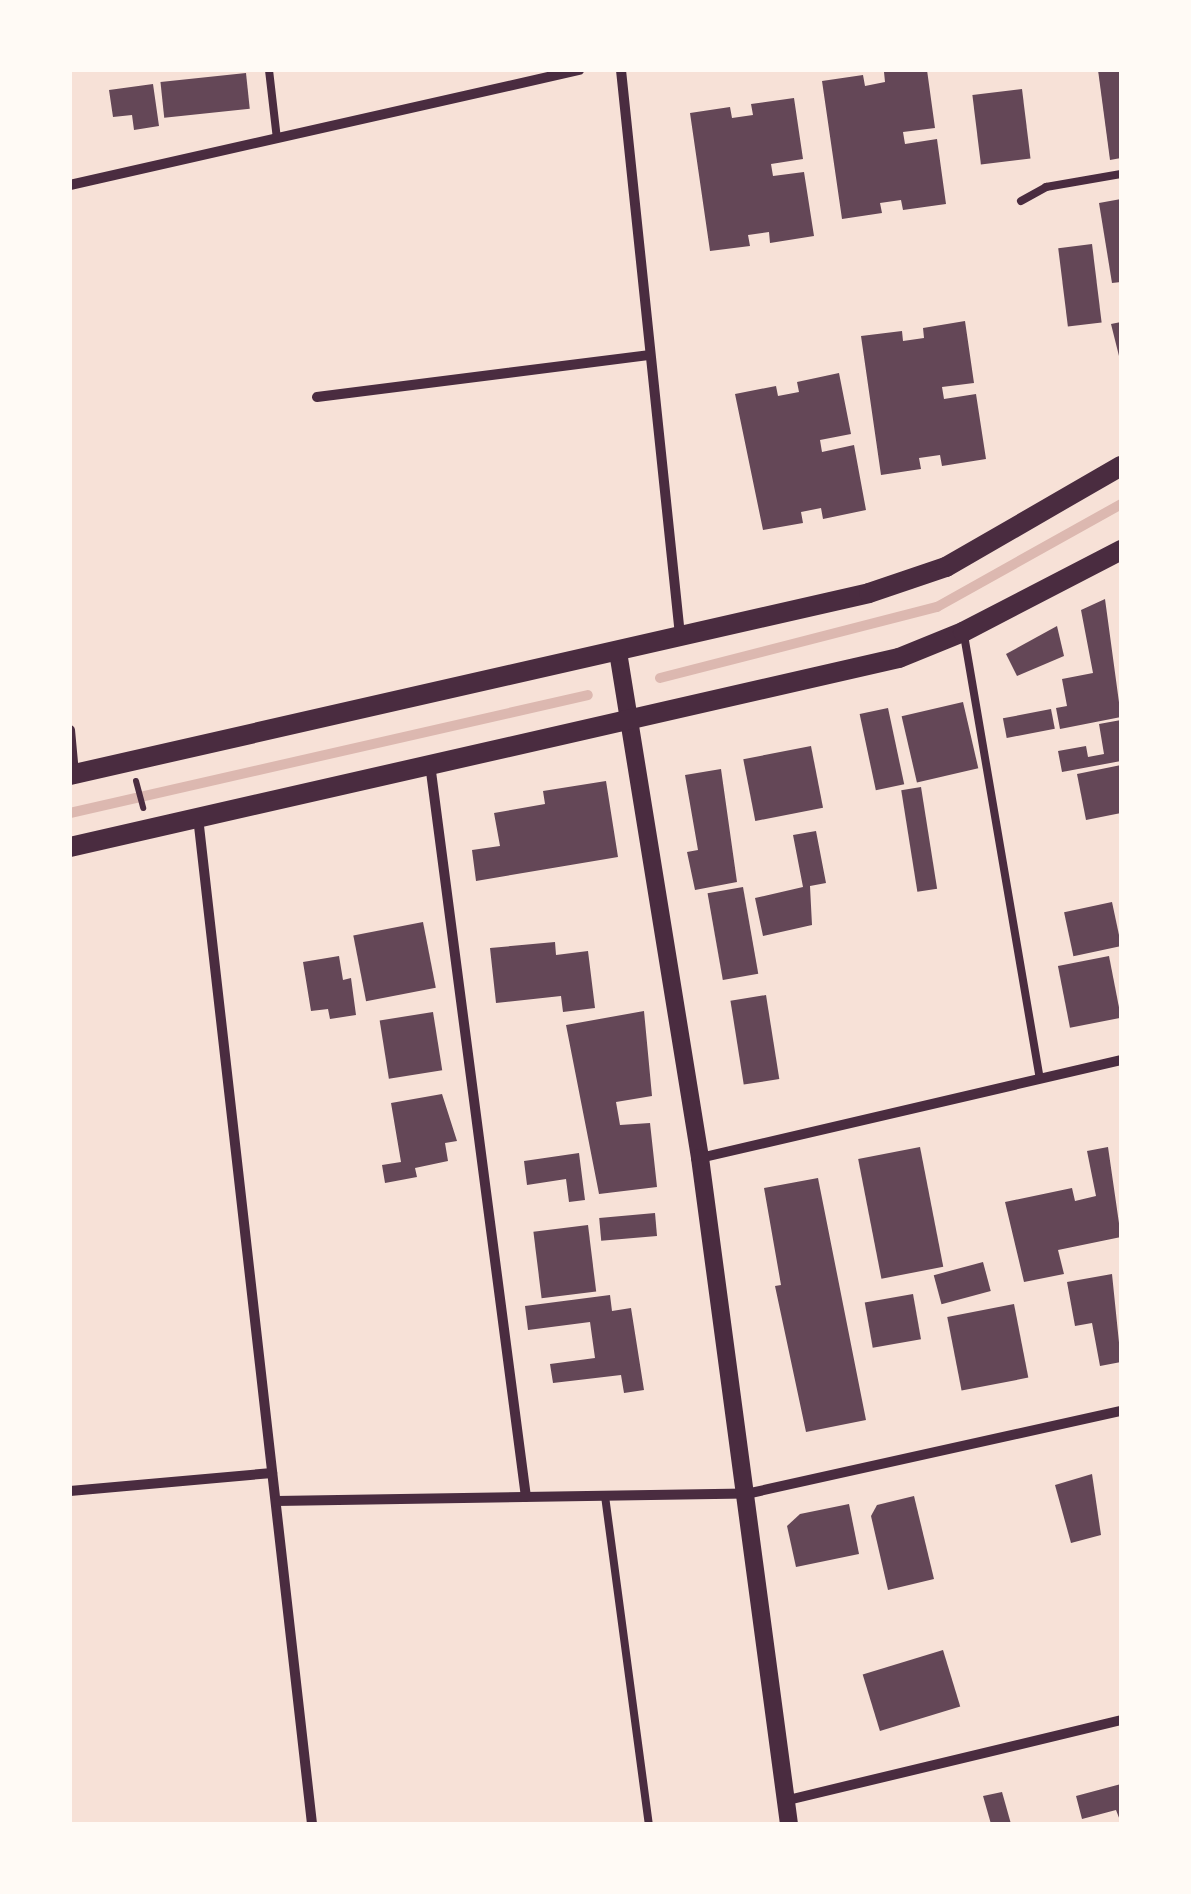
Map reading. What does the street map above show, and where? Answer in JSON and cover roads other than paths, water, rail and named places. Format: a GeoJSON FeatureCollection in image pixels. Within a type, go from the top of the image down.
{"type":"FeatureCollection","features":[{"type":"Feature","properties":{"kind":"main road"},"geometry":{"type":"LineString","coordinates":[[72,774],[869,594],[946,566],[1121,466]]}},
{"type":"Feature","properties":{"kind":"main road"},"geometry":{"type":"LineString","coordinates":[[70,848],[430,762],[899,658],[964,632],[1121,550]]}},
{"type":"Feature","properties":{"kind":"street"},"geometry":{"type":"LineString","coordinates":[[70,185],[579,70]]}},
{"type":"Feature","properties":{"kind":"street"},"geometry":{"type":"LineString","coordinates":[[620,70],[680,636]]}},
{"type":"Feature","properties":{"kind":"street"},"geometry":{"type":"LineString","coordinates":[[317,398],[648,356]]}},
{"type":"Feature","properties":{"kind":"street"},"geometry":{"type":"LineString","coordinates":[[618,652],[700,1158],[789,1824]]}},
{"type":"Feature","properties":{"kind":"street"},"geometry":{"type":"LineString","coordinates":[[70,730],[72,774]]}},
{"type":"Feature","properties":{"kind":"street"},"geometry":{"type":"LineString","coordinates":[[430,762],[526,1497]]}},
{"type":"Feature","properties":{"kind":"street"},"geometry":{"type":"LineString","coordinates":[[198,817],[312,1824]]}},
{"type":"Feature","properties":{"kind":"street"},"geometry":{"type":"LineString","coordinates":[[700,1158],[1121,1060]]}},
{"type":"Feature","properties":{"kind":"street"},"geometry":{"type":"LineString","coordinates":[[276,1501],[746,1494],[1121,1411]]}},
{"type":"Feature","properties":{"kind":"street"},"geometry":{"type":"LineString","coordinates":[[70,1491],[272,1473]]}},
{"type":"Feature","properties":{"kind":"street"},"geometry":{"type":"LineString","coordinates":[[784,1801],[1121,1720]]}},
{"type":"Feature","properties":{"kind":"lane"},"geometry":{"type":"LineString","coordinates":[[269,70],[277,139]]}},
{"type":"Feature","properties":{"kind":"lane"},"geometry":{"type":"LineString","coordinates":[[1021,200],[1046,187],[1121,174]]}},
{"type":"Feature","properties":{"kind":"lane"},"geometry":{"type":"LineString","coordinates":[[964,632],[1040,1079]]}},
{"type":"Feature","properties":{"kind":"lane"},"geometry":{"type":"LineString","coordinates":[[605,1496],[649,1824]]}},
{"type":"Feature","properties":{"kind":"waterway"},"geometry":{"type":"LineString","coordinates":[[660,678],[937,607],[1121,504]]}},
{"type":"Feature","properties":{"kind":"waterway"},"geometry":{"type":"LineString","coordinates":[[70,813],[588,695]]}}]}
